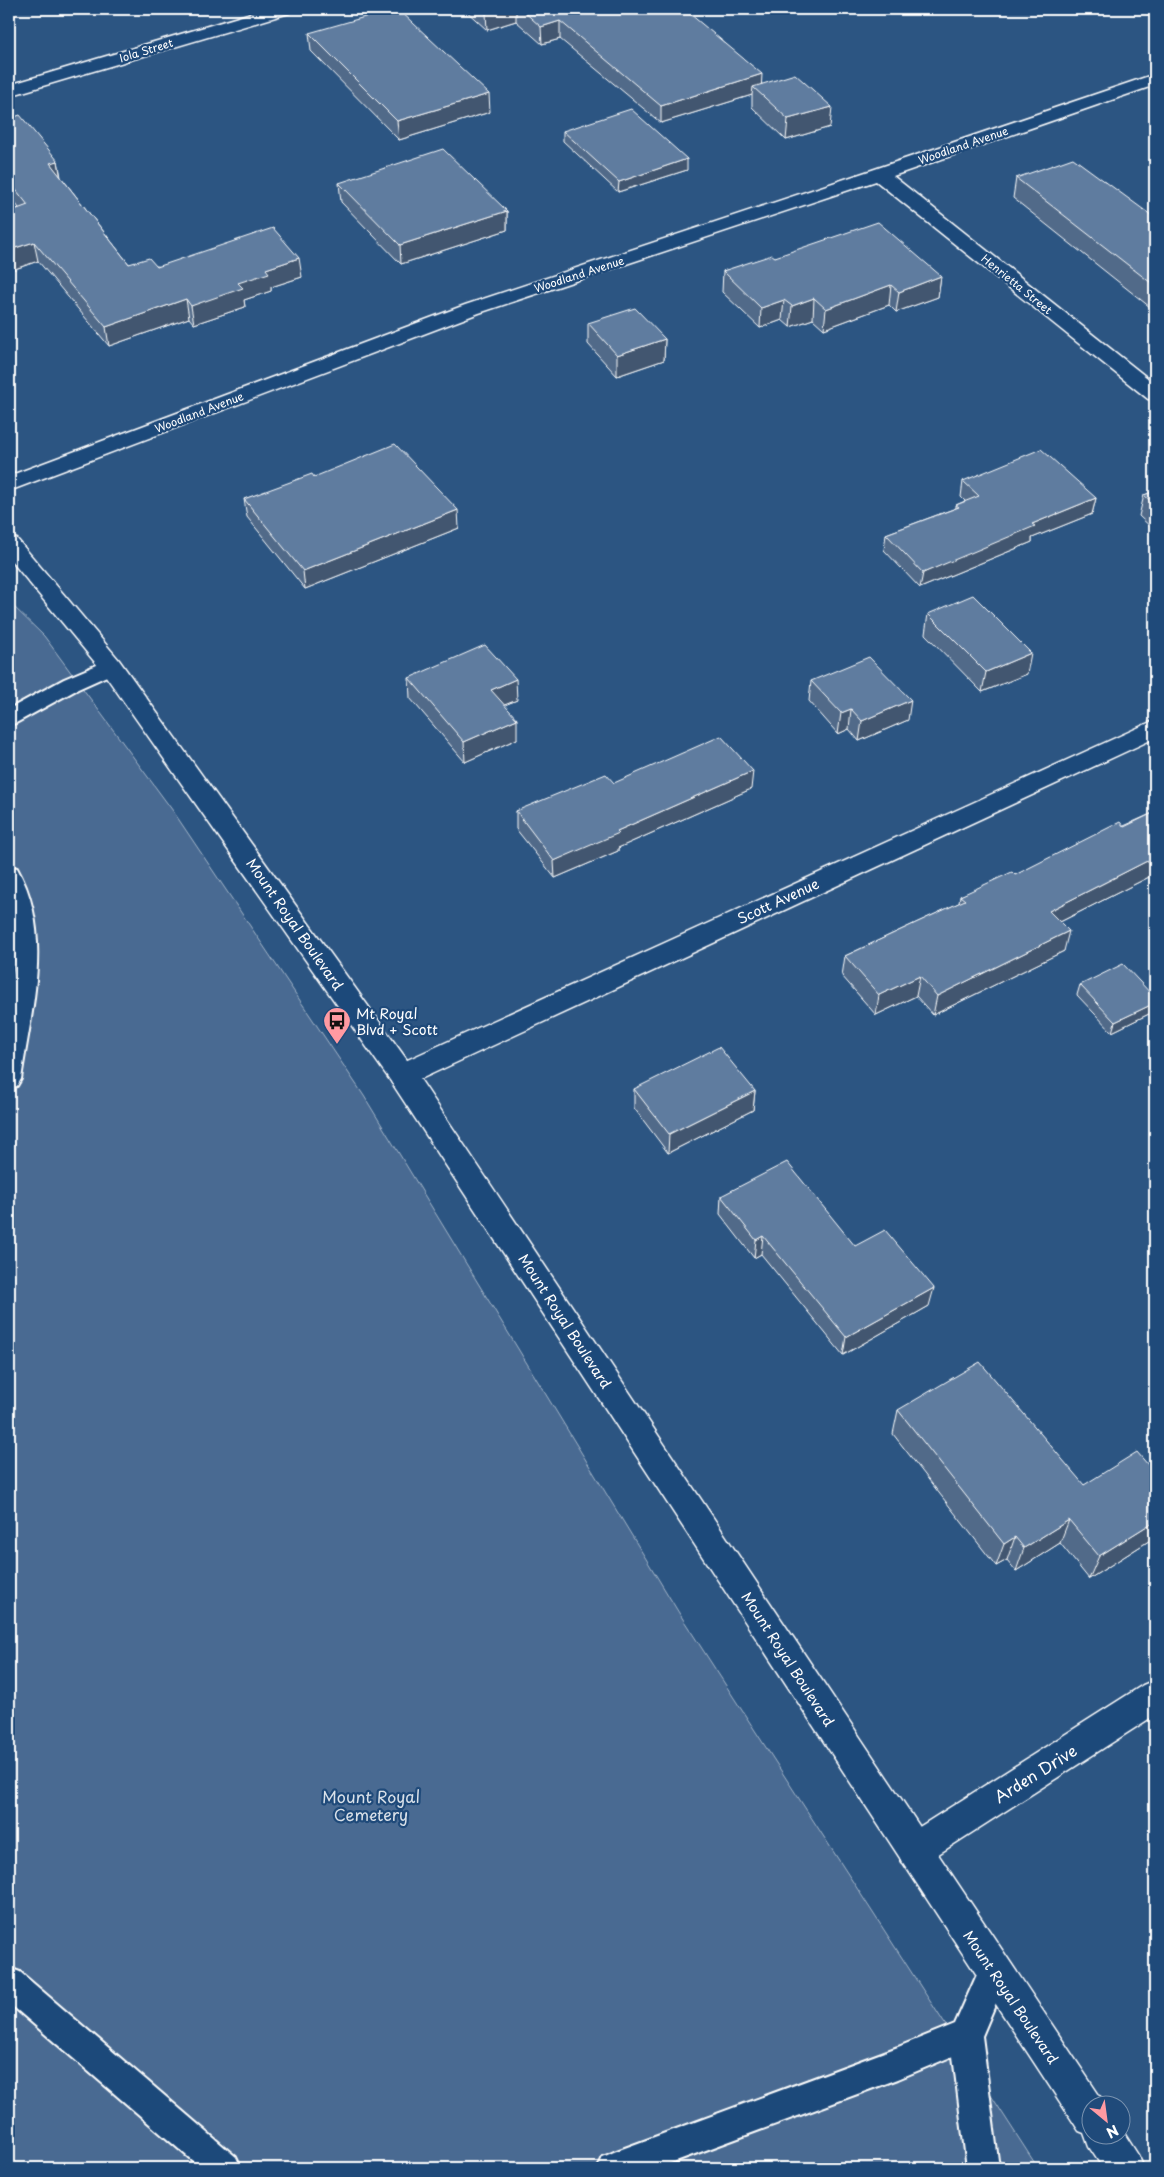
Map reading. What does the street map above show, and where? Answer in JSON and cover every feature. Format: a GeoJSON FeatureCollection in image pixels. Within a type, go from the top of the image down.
{"type":"FeatureCollection","features":[{"type":"Feature","properties":{"kind":"street","name":"Iola Street"},"geometry":{"type":"LineString","coordinates":[[9,91],[283,9]]}},
{"type":"Feature","properties":{"kind":"street","name":"Woodland Avenue"},"geometry":{"type":"LineString","coordinates":[[9,484],[472,309],[879,174],[1155,79]]}},
{"type":"Feature","properties":{"kind":"street","name":"Henrietta Street"},"geometry":{"type":"LineString","coordinates":[[879,174],[1155,394]]}},
{"type":"Feature","properties":{"kind":"street","name":"Mount Royal Boulevard"},"geometry":{"type":"LineString","coordinates":[[9,544],[111,666],[402,1075],[1082,2103]]}},
{"type":"Feature","properties":{"kind":"street","name":"Scott Avenue"},"geometry":{"type":"LineString","coordinates":[[402,1075],[1155,728]]}},
{"type":"Feature","properties":{"kind":"street","name":"Arden Drive"},"geometry":{"type":"LineString","coordinates":[[914,1850],[1155,1696]]}},
{"type":"Feature","properties":{"kind":"street"},"geometry":{"type":"LineString","coordinates":[[1109,2144],[1125,2168]]}},
{"type":"Feature","properties":{"kind":"lane"},"geometry":{"type":"LineString","coordinates":[[9,718],[71,684],[111,666]]}},
{"type":"Feature","properties":{"kind":"lane"},"geometry":{"type":"LineString","coordinates":[[9,874],[20,902],[26,937],[25,970],[9,1078]]}},
{"type":"Feature","properties":{"kind":"lane"},"geometry":{"type":"LineString","coordinates":[[983,2168],[966,2035],[994,1972]]}},
{"type":"Feature","properties":{"kind":"lane"},"geometry":{"type":"LineString","coordinates":[[9,1983],[225,2168]]}},
{"type":"Feature","properties":{"kind":"lane"},"geometry":{"type":"LineString","coordinates":[[614,2168],[898,2063],[966,2035]]}},
{"type":"Feature","properties":{"kind":"green space","name":"Mount Royal Cemetery"},"geometry":{"type":"Polygon","coordinates":[[[9,602],[44,636],[173,811],[364,1096],[679,1613],[1038,2168],[9,2168],[9,602]]]}},
{"type":"Feature","properties":{"kind":"building"},"geometry":{"type":"Polygon","coordinates":[[[398,9],[489,94],[397,121],[309,33],[398,9]]]}},
{"type":"Feature","properties":{"kind":"building"},"geometry":{"type":"Polygon","coordinates":[[[482,9],[499,9],[486,13],[482,9]]]}},
{"type":"Feature","properties":{"kind":"building"},"geometry":{"type":"Polygon","coordinates":[[[521,9],[684,9],[762,74],[661,106],[560,21],[541,27],[521,9]]]}},
{"type":"Feature","properties":{"kind":"building"},"geometry":{"type":"Polygon","coordinates":[[[795,74],[832,107],[788,119],[753,87],[795,74]]]}},
{"type":"Feature","properties":{"kind":"building"},"geometry":{"type":"Polygon","coordinates":[[[631,109],[687,159],[619,182],[563,131],[631,109]]]}},
{"type":"Feature","properties":{"kind":"building"},"geometry":{"type":"Polygon","coordinates":[[[20,115],[58,161],[50,163],[129,264],[149,258],[157,267],[273,228],[299,258],[266,269],[269,273],[238,283],[243,288],[191,306],[186,299],[106,327],[34,242],[9,250],[9,212],[28,205],[9,181],[9,119],[20,115]]]}},
{"type":"Feature","properties":{"kind":"building"},"geometry":{"type":"Polygon","coordinates":[[[443,149],[507,211],[400,245],[339,183],[443,149]]]}},
{"type":"Feature","properties":{"kind":"building"},"geometry":{"type":"Polygon","coordinates":[[[1073,158],[1155,218],[1155,286],[1016,178],[1073,158]]]}},
{"type":"Feature","properties":{"kind":"building"},"geometry":{"type":"Polygon","coordinates":[[[878,222],[941,276],[899,292],[891,285],[826,309],[814,298],[792,306],[784,300],[761,308],[723,271],[772,255],[775,257],[878,222]]]}},
{"type":"Feature","properties":{"kind":"building"},"geometry":{"type":"Polygon","coordinates":[[[635,308],[665,339],[617,355],[588,323],[635,308]]]}},
{"type":"Feature","properties":{"kind":"building"},"geometry":{"type":"Polygon","coordinates":[[[395,444],[458,510],[303,571],[244,499],[312,474],[314,477],[395,444]]]}},
{"type":"Feature","properties":{"kind":"building"},"geometry":{"type":"Polygon","coordinates":[[[1041,449],[1096,498],[1032,524],[1035,526],[923,573],[886,534],[959,507],[956,505],[979,496],[963,481],[1041,449]]]}},
{"type":"Feature","properties":{"kind":"building"},"geometry":{"type":"Polygon","coordinates":[[[1155,491],[1155,505],[1144,495],[1155,491]]]}},
{"type":"Feature","properties":{"kind":"building"},"geometry":{"type":"Polygon","coordinates":[[[973,595],[1031,653],[986,672],[928,614],[973,595]]]}},
{"type":"Feature","properties":{"kind":"building"},"geometry":{"type":"Polygon","coordinates":[[[485,645],[516,679],[491,690],[517,719],[464,742],[409,678],[485,645]]]}},
{"type":"Feature","properties":{"kind":"building"},"geometry":{"type":"Polygon","coordinates":[[[869,657],[911,700],[862,721],[851,709],[841,713],[811,681],[869,657]]]}},
{"type":"Feature","properties":{"kind":"building"},"geometry":{"type":"Polygon","coordinates":[[[721,736],[753,771],[554,861],[516,811],[606,774],[614,783],[721,736]]]}},
{"type":"Feature","properties":{"kind":"building"},"geometry":{"type":"Polygon","coordinates":[[[1155,812],[1155,857],[1049,911],[1069,931],[937,996],[920,976],[879,995],[845,956],[965,900],[960,896],[1012,872],[1015,875],[1120,822],[1124,827],[1155,812]]]}},
{"type":"Feature","properties":{"kind":"building"},"geometry":{"type":"Polygon","coordinates":[[[1123,964],[1155,998],[1155,1003],[1115,1022],[1080,985],[1123,964]]]}},
{"type":"Feature","properties":{"kind":"building"},"geometry":{"type":"Polygon","coordinates":[[[719,1047],[755,1091],[669,1134],[634,1089],[719,1047]]]}},
{"type":"Feature","properties":{"kind":"building"},"geometry":{"type":"Polygon","coordinates":[[[787,1162],[855,1246],[885,1230],[934,1288],[846,1337],[763,1236],[756,1240],[721,1196],[787,1162]]]}},
{"type":"Feature","properties":{"kind":"building"},"geometry":{"type":"Polygon","coordinates":[[[980,1362],[1084,1485],[1137,1452],[1155,1473],[1155,1521],[1099,1556],[1069,1520],[1024,1548],[1015,1537],[1004,1544],[898,1410],[980,1362]]]}},
{"type":"Feature","properties":{"kind":"place","name":"Mt Royal Blvd + Scott"},"geometry":{"type":"Point","coordinates":[337,1045]}}]}
